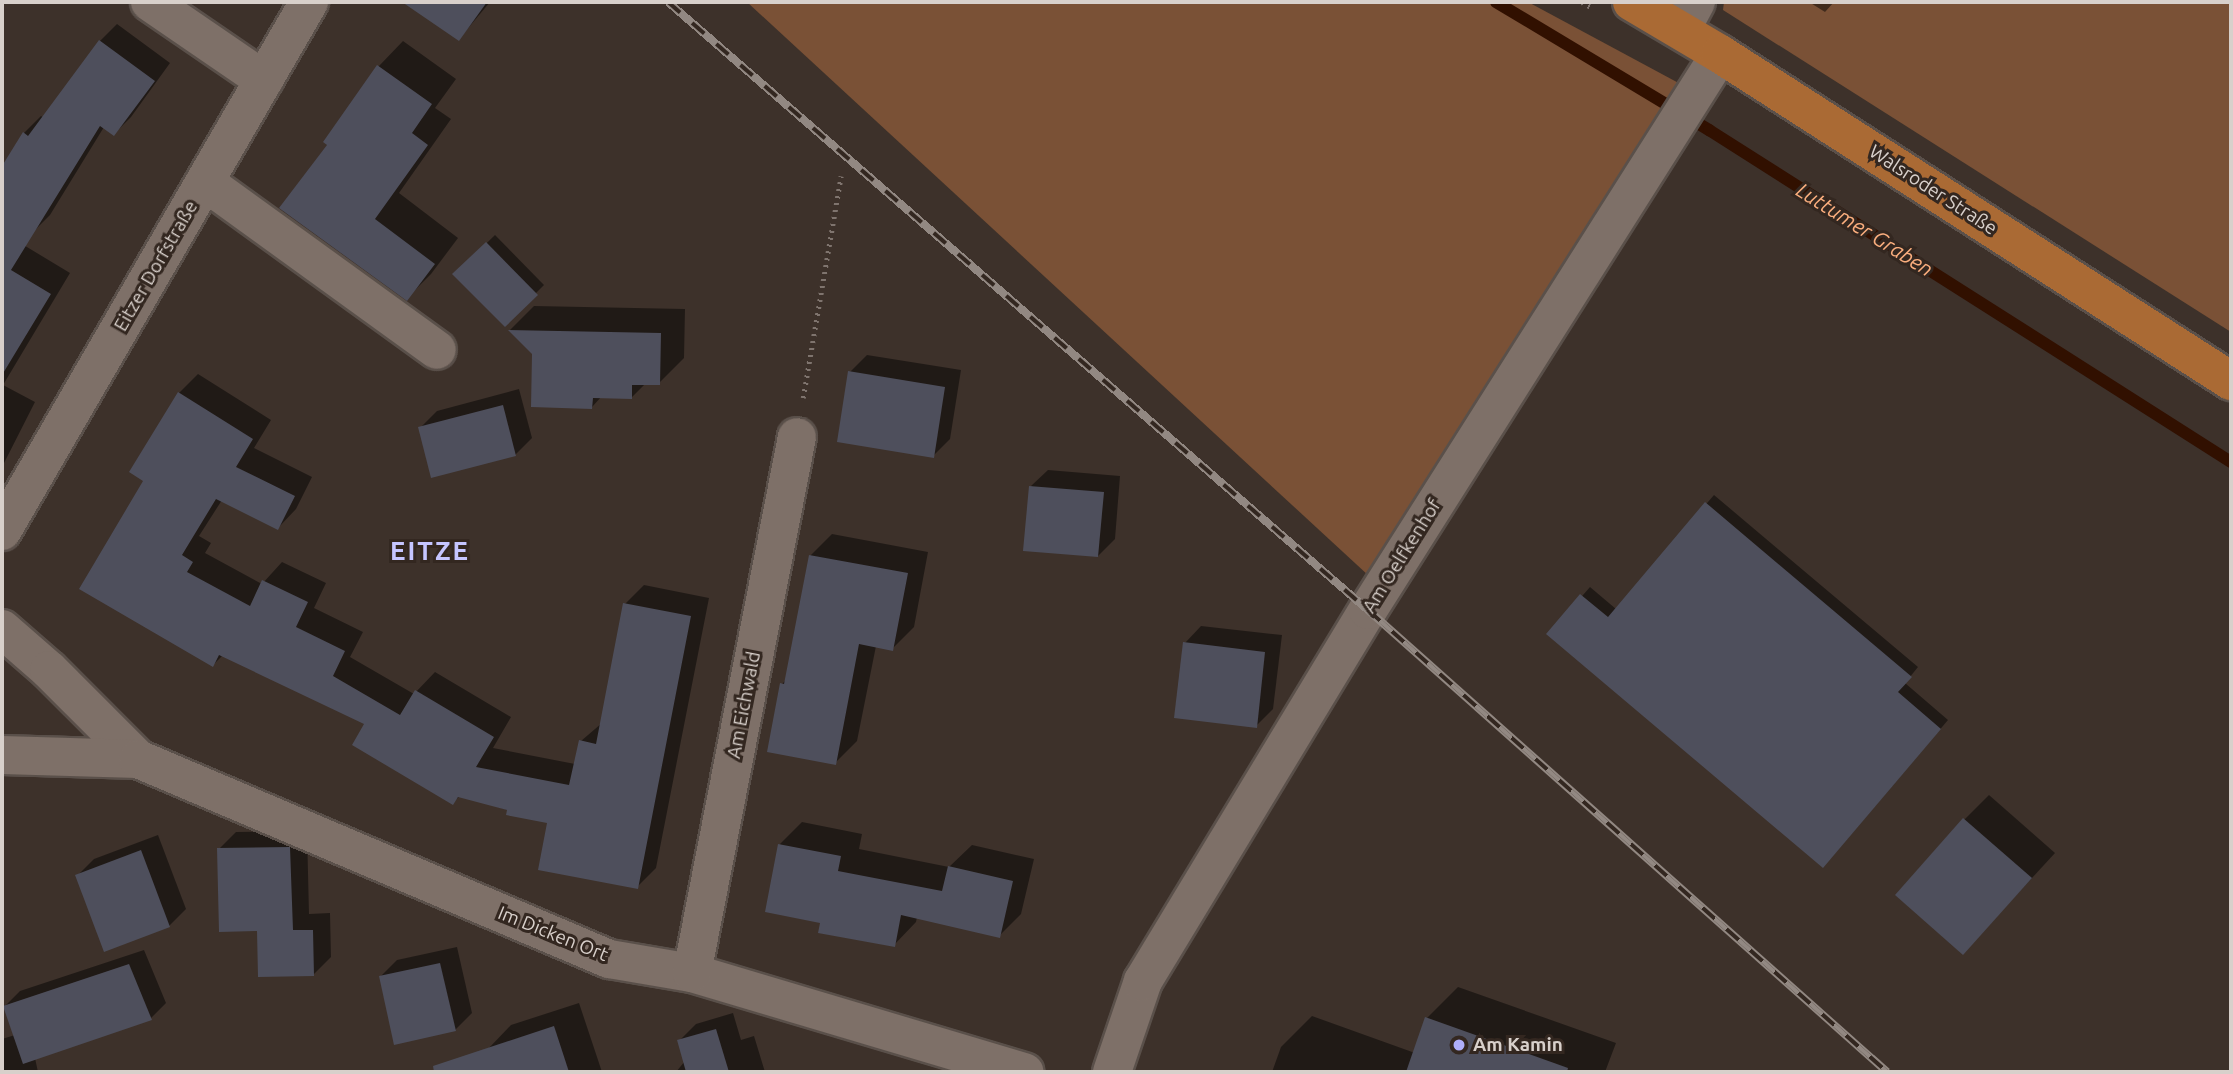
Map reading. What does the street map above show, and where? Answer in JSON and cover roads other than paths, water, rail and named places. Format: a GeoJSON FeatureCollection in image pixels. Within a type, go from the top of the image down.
{"type":"FeatureCollection","features":[{"type":"Feature","properties":{"kind":"main road","name":"Walsroder Straße"},"geometry":{"type":"LineString","coordinates":[[1632,2],[1688,16],[1720,54],[2231,381]]}},
{"type":"Feature","properties":{"kind":"street"},"geometry":{"type":"LineString","coordinates":[[150,2],[264,80]]}},
{"type":"Feature","properties":{"kind":"street","name":"Eitzer Dorfstraße"},"geometry":{"type":"LineString","coordinates":[[2,531],[309,2]]}},
{"type":"Feature","properties":{"kind":"street","name":"Am Oelfkenhof"},"geometry":{"type":"LineString","coordinates":[[1112,1072],[1143,981],[1368,610],[1720,54]]}},
{"type":"Feature","properties":{"kind":"street"},"geometry":{"type":"LineString","coordinates":[[205,182],[437,350]]}},
{"type":"Feature","properties":{"kind":"street","name":"Am Eichwald"},"geometry":{"type":"LineString","coordinates":[[692,973],[797,437]]}},
{"type":"Feature","properties":{"kind":"street","name":"Im Dicken Ort"},"geometry":{"type":"LineString","coordinates":[[2,628],[49,670],[138,758],[609,959],[692,973],[1025,1072]]}},
{"type":"Feature","properties":{"kind":"street","name":"Im Dicken Ort"},"geometry":{"type":"LineString","coordinates":[[2,755],[138,758]]}},
{"type":"Feature","properties":{"kind":"waterway","name":"Luttumer Graben"},"geometry":{"type":"LineString","coordinates":[[1496,2],[1709,130],[2231,462]]}},
{"type":"Feature","properties":{"kind":"railway"},"geometry":{"type":"LineString","coordinates":[[668,2],[1368,610],[1887,1072]]}},
{"type":"Feature","properties":{"kind":"place","name":"Am Kamin"},"geometry":{"type":"Point","coordinates":[1459,1045]}},
{"type":"Feature","properties":{"kind":"district","name":"EITZE"},"geometry":{"type":"Point","coordinates":[430,551]}}]}
